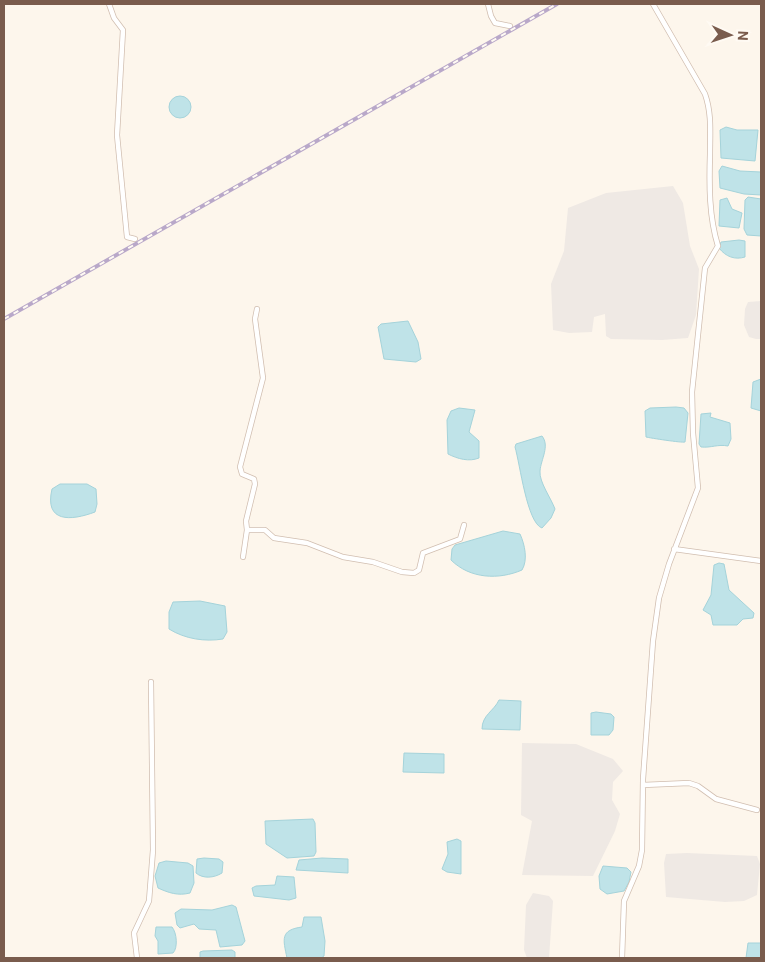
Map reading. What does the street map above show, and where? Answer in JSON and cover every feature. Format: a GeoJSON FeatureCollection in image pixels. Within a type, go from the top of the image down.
{"type":"FeatureCollection","features":[{"type":"Feature","properties":{"kind":"street"},"geometry":{"type":"LineString","coordinates":[[109,4],[114,18],[123,30],[117,135],[118,161],[127,238],[135,239]]}},
{"type":"Feature","properties":{"kind":"street"},"geometry":{"type":"LineString","coordinates":[[488,4],[495,23],[510,26]]}},
{"type":"Feature","properties":{"kind":"street"},"geometry":{"type":"LineString","coordinates":[[622,958],[624,901],[639,866],[642,850],[643,785],[653,641],[659,598],[674,549],[698,488],[692,433],[692,392],[705,268],[718,246],[713,231],[710,204],[711,110],[705,94],[653,4]]}},
{"type":"Feature","properties":{"kind":"street"},"geometry":{"type":"LineString","coordinates":[[242,557],[247,530],[246,521],[255,484],[254,479],[242,474],[240,467],[263,378],[255,319],[257,309]]}},
{"type":"Feature","properties":{"kind":"street"},"geometry":{"type":"LineString","coordinates":[[247,530],[265,530],[274,538],[307,543],[344,557],[373,562],[402,572],[414,573],[419,570],[423,552],[460,539],[464,525]]}},
{"type":"Feature","properties":{"kind":"street"},"geometry":{"type":"LineString","coordinates":[[674,549],[761,561]]}},
{"type":"Feature","properties":{"kind":"street"},"geometry":{"type":"LineString","coordinates":[[137,958],[134,933],[148,902],[153,850],[151,682]]}},
{"type":"Feature","properties":{"kind":"street"},"geometry":{"type":"LineString","coordinates":[[643,785],[689,783],[698,786],[716,799],[757,810]]}},
{"type":"Feature","properties":{"kind":"shaded area"},"geometry":{"type":"Polygon","coordinates":[[[673,186],[683,203],[690,246],[699,269],[696,315],[688,338],[662,340],[611,339],[606,336],[605,314],[594,317],[592,332],[569,333],[553,330],[551,284],[564,251],[568,208],[606,193],[673,186]]]}},
{"type":"Feature","properties":{"kind":"shaded area"},"geometry":{"type":"Polygon","coordinates":[[[761,301],[761,339],[756,339],[749,337],[744,325],[745,309],[748,302],[761,301]]]}},
{"type":"Feature","properties":{"kind":"shaded area"},"geometry":{"type":"Polygon","coordinates":[[[522,743],[576,744],[613,759],[623,771],[613,782],[612,800],[620,814],[615,831],[593,876],[522,875],[532,821],[521,815],[522,743]]]}},
{"type":"Feature","properties":{"kind":"shaded area"},"geometry":{"type":"Polygon","coordinates":[[[666,854],[757,856],[760,864],[757,895],[744,901],[725,902],[666,897],[664,863],[666,854]]]}},
{"type":"Feature","properties":{"kind":"shaded area"},"geometry":{"type":"Polygon","coordinates":[[[533,893],[549,896],[553,901],[549,958],[527,958],[524,950],[526,905],[533,893]]]}},
{"type":"Feature","properties":{"kind":"water"},"geometry":{"type":"Polygon","coordinates":[[[180,96],[188,99],[191,107],[188,115],[180,118],[172,115],[169,107],[172,99],[180,96]]]}},
{"type":"Feature","properties":{"kind":"water"},"geometry":{"type":"Polygon","coordinates":[[[726,127],[737,130],[758,130],[755,161],[721,158],[720,130],[726,127]]]}},
{"type":"Feature","properties":{"kind":"water"},"geometry":{"type":"Polygon","coordinates":[[[722,166],[740,171],[761,172],[761,195],[744,194],[720,188],[719,171],[722,166]]]}},
{"type":"Feature","properties":{"kind":"water"},"geometry":{"type":"Polygon","coordinates":[[[748,197],[761,199],[761,236],[747,235],[744,229],[745,200],[748,197]]]}},
{"type":"Feature","properties":{"kind":"water"},"geometry":{"type":"Polygon","coordinates":[[[727,198],[732,209],[742,213],[739,228],[719,226],[720,200],[727,198]]]}},
{"type":"Feature","properties":{"kind":"water"},"geometry":{"type":"Polygon","coordinates":[[[745,241],[745,257],[731,257],[719,248],[721,242],[745,241]]]}},
{"type":"Feature","properties":{"kind":"water"},"geometry":{"type":"Polygon","coordinates":[[[408,321],[418,342],[421,359],[416,362],[384,359],[378,327],[381,324],[408,321]]]}},
{"type":"Feature","properties":{"kind":"water"},"geometry":{"type":"Polygon","coordinates":[[[761,379],[761,411],[751,408],[753,382],[761,379]]]}},
{"type":"Feature","properties":{"kind":"water"},"geometry":{"type":"Polygon","coordinates":[[[459,408],[475,410],[469,432],[479,441],[479,458],[471,460],[448,454],[447,420],[451,411],[459,408]]]}},
{"type":"Feature","properties":{"kind":"water"},"geometry":{"type":"Polygon","coordinates":[[[650,408],[684,408],[688,413],[685,442],[646,437],[645,411],[650,408]]]}},
{"type":"Feature","properties":{"kind":"water"},"geometry":{"type":"Polygon","coordinates":[[[711,413],[710,417],[730,423],[731,439],[728,446],[701,447],[699,444],[701,414],[711,413]]]}},
{"type":"Feature","properties":{"kind":"water"},"geometry":{"type":"Polygon","coordinates":[[[542,436],[545,448],[540,475],[555,509],[551,518],[542,528],[532,516],[528,505],[515,447],[516,444],[542,436]]]}},
{"type":"Feature","properties":{"kind":"water"},"geometry":{"type":"Polygon","coordinates":[[[60,484],[87,484],[96,489],[97,504],[95,512],[69,518],[56,514],[52,508],[52,489],[60,484]]]}},
{"type":"Feature","properties":{"kind":"water"},"geometry":{"type":"Polygon","coordinates":[[[503,531],[520,534],[525,552],[525,562],[522,570],[504,575],[485,576],[467,571],[451,560],[452,549],[455,545],[503,531]]]}},
{"type":"Feature","properties":{"kind":"water"},"geometry":{"type":"Polygon","coordinates":[[[724,564],[729,590],[754,613],[753,618],[743,619],[737,625],[713,625],[711,615],[703,610],[711,595],[714,565],[724,564]]]}},
{"type":"Feature","properties":{"kind":"water"},"geometry":{"type":"Polygon","coordinates":[[[200,601],[225,606],[227,632],[223,639],[195,639],[169,629],[169,612],[173,602],[200,601]]]}},
{"type":"Feature","properties":{"kind":"water"},"geometry":{"type":"Polygon","coordinates":[[[499,700],[521,701],[520,730],[482,729],[484,720],[499,700]]]}},
{"type":"Feature","properties":{"kind":"water"},"geometry":{"type":"Polygon","coordinates":[[[591,713],[611,714],[614,717],[613,730],[609,735],[591,735],[591,713]]]}},
{"type":"Feature","properties":{"kind":"water"},"geometry":{"type":"Polygon","coordinates":[[[404,753],[444,754],[444,773],[403,772],[404,753]]]}},
{"type":"Feature","properties":{"kind":"water"},"geometry":{"type":"Polygon","coordinates":[[[313,819],[315,823],[316,852],[314,856],[287,858],[266,844],[265,821],[313,819]]]}},
{"type":"Feature","properties":{"kind":"water"},"geometry":{"type":"Polygon","coordinates":[[[457,839],[461,841],[461,874],[447,872],[442,869],[448,854],[447,842],[457,839]]]}},
{"type":"Feature","properties":{"kind":"water"},"geometry":{"type":"Polygon","coordinates":[[[322,858],[348,859],[348,873],[296,870],[299,860],[322,858]]]}},
{"type":"Feature","properties":{"kind":"water"},"geometry":{"type":"Polygon","coordinates":[[[197,859],[219,859],[223,862],[222,873],[209,877],[196,873],[197,859]]]}},
{"type":"Feature","properties":{"kind":"water"},"geometry":{"type":"Polygon","coordinates":[[[166,861],[188,863],[193,866],[194,883],[190,893],[174,894],[158,888],[155,876],[159,863],[166,861]]]}},
{"type":"Feature","properties":{"kind":"water"},"geometry":{"type":"Polygon","coordinates":[[[603,866],[627,868],[631,872],[629,882],[624,891],[607,894],[600,889],[599,876],[603,866]]]}},
{"type":"Feature","properties":{"kind":"water"},"geometry":{"type":"Polygon","coordinates":[[[277,876],[294,877],[296,898],[289,900],[254,896],[252,888],[275,885],[277,876]]]}},
{"type":"Feature","properties":{"kind":"water"},"geometry":{"type":"Polygon","coordinates":[[[232,905],[236,907],[245,941],[242,945],[220,947],[216,930],[199,929],[194,924],[180,928],[177,925],[175,913],[181,909],[212,910],[232,905]]]}},
{"type":"Feature","properties":{"kind":"water"},"geometry":{"type":"Polygon","coordinates":[[[304,917],[321,917],[325,941],[324,956],[321,958],[287,958],[285,936],[290,930],[302,927],[304,917]]]}},
{"type":"Feature","properties":{"kind":"water"},"geometry":{"type":"Polygon","coordinates":[[[156,927],[172,927],[176,940],[176,948],[173,953],[158,954],[158,941],[155,936],[156,927]]]}},
{"type":"Feature","properties":{"kind":"water"},"geometry":{"type":"Polygon","coordinates":[[[748,943],[761,943],[761,958],[746,958],[748,943]]]}},
{"type":"Feature","properties":{"kind":"water"},"geometry":{"type":"Polygon","coordinates":[[[232,950],[235,952],[235,958],[200,958],[200,952],[203,951],[232,950]]]}},
{"type":"Feature","properties":{"kind":"railway"},"geometry":{"type":"LineString","coordinates":[[4,319],[557,4]]}}]}
